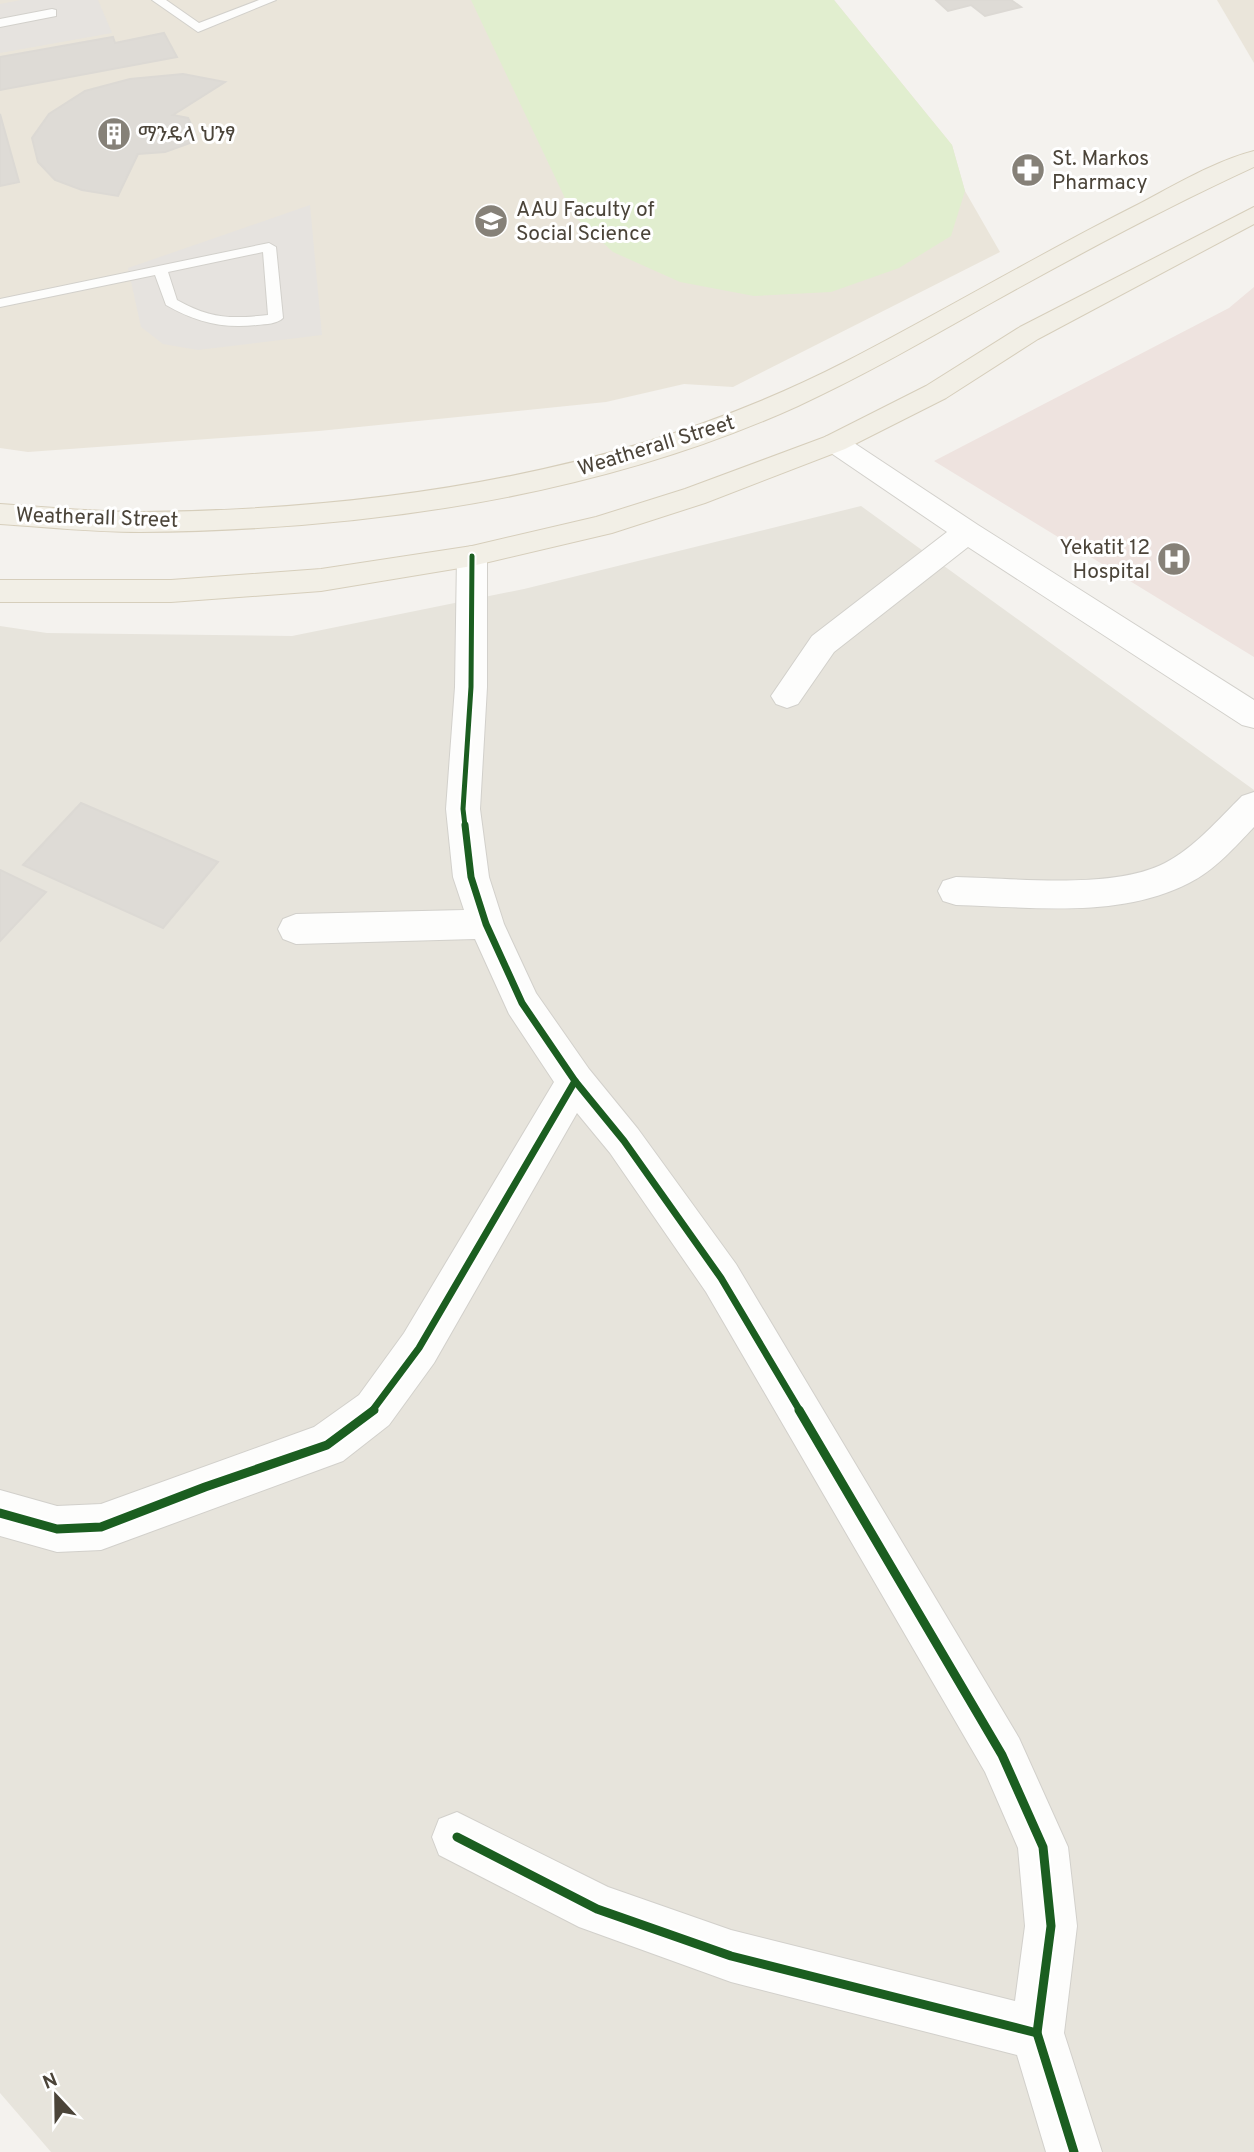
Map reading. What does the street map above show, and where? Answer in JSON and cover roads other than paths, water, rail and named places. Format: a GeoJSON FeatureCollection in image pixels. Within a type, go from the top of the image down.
{"type":"FeatureCollection","features":[{"type":"Feature","properties":{"kind":"main road","name":"Weatherall Street"},"geometry":{"type":"LineString","coordinates":[[0,514],[138,522],[380,507],[566,473],[659,448],[756,414],[878,356],[1190,187],[1254,158]]}},
{"type":"Feature","properties":{"kind":"main road"},"geometry":{"type":"LineString","coordinates":[[0,592],[171,591],[294,582],[472,556],[624,518],[695,496],[835,443],[936,392],[1028,334],[1254,214]]}},
{"type":"Feature","properties":{"kind":"street"},"geometry":{"type":"LineString","coordinates":[[835,443],[967,532],[1254,716]]}},
{"type":"Feature","properties":{"kind":"street"},"geometry":{"type":"LineString","coordinates":[[787,696],[823,644],[967,532]]}},
{"type":"Feature","properties":{"kind":"street"},"geometry":{"type":"LineString","coordinates":[[472,556],[471,687],[463,809],[471,877],[486,924],[522,1003],[575,1081],[624,1141],[721,1278],[1002,1755],[1043,1847],[1051,1926],[1037,2033],[1074,2152]]}},
{"type":"Feature","properties":{"kind":"street"},"geometry":{"type":"LineString","coordinates":[[956,891],[1104,892],[1155,884],[1181,872],[1254,805]]}},
{"type":"Feature","properties":{"kind":"street"},"geometry":{"type":"LineString","coordinates":[[296,929],[486,924]]}},
{"type":"Feature","properties":{"kind":"street"},"geometry":{"type":"LineString","coordinates":[[0,1513],[57,1529],[101,1527],[205,1487],[327,1445],[374,1410],[419,1348],[575,1081]]}},
{"type":"Feature","properties":{"kind":"street"},"geometry":{"type":"LineString","coordinates":[[457,1837],[597,1909],[731,1956],[1037,2033]]}},
{"type":"Feature","properties":{"kind":"lane"},"geometry":{"type":"LineString","coordinates":[[158,0],[198,27],[270,0]]}},
{"type":"Feature","properties":{"kind":"lane"},"geometry":{"type":"LineString","coordinates":[[0,23],[52,13]]}},
{"type":"Feature","properties":{"kind":"lane"},"geometry":{"type":"LineString","coordinates":[[0,303],[269,247],[276,318],[228,324],[196,317],[171,302],[160,270]]}},
{"type":"Feature","properties":{"kind":"place","name":"ማንዴላ ህንፃ"},"geometry":{"type":"Point","coordinates":[114,134]}},
{"type":"Feature","properties":{"kind":"place","name":"St. Markos Pharmacy"},"geometry":{"type":"Point","coordinates":[1028,170]}},
{"type":"Feature","properties":{"kind":"place","name":"AAU Faculty of Social Science"},"geometry":{"type":"Point","coordinates":[491,221]}},
{"type":"Feature","properties":{"kind":"place","name":"Yekatit 12 Hospital"},"geometry":{"type":"Point","coordinates":[1174,559]}}]}
